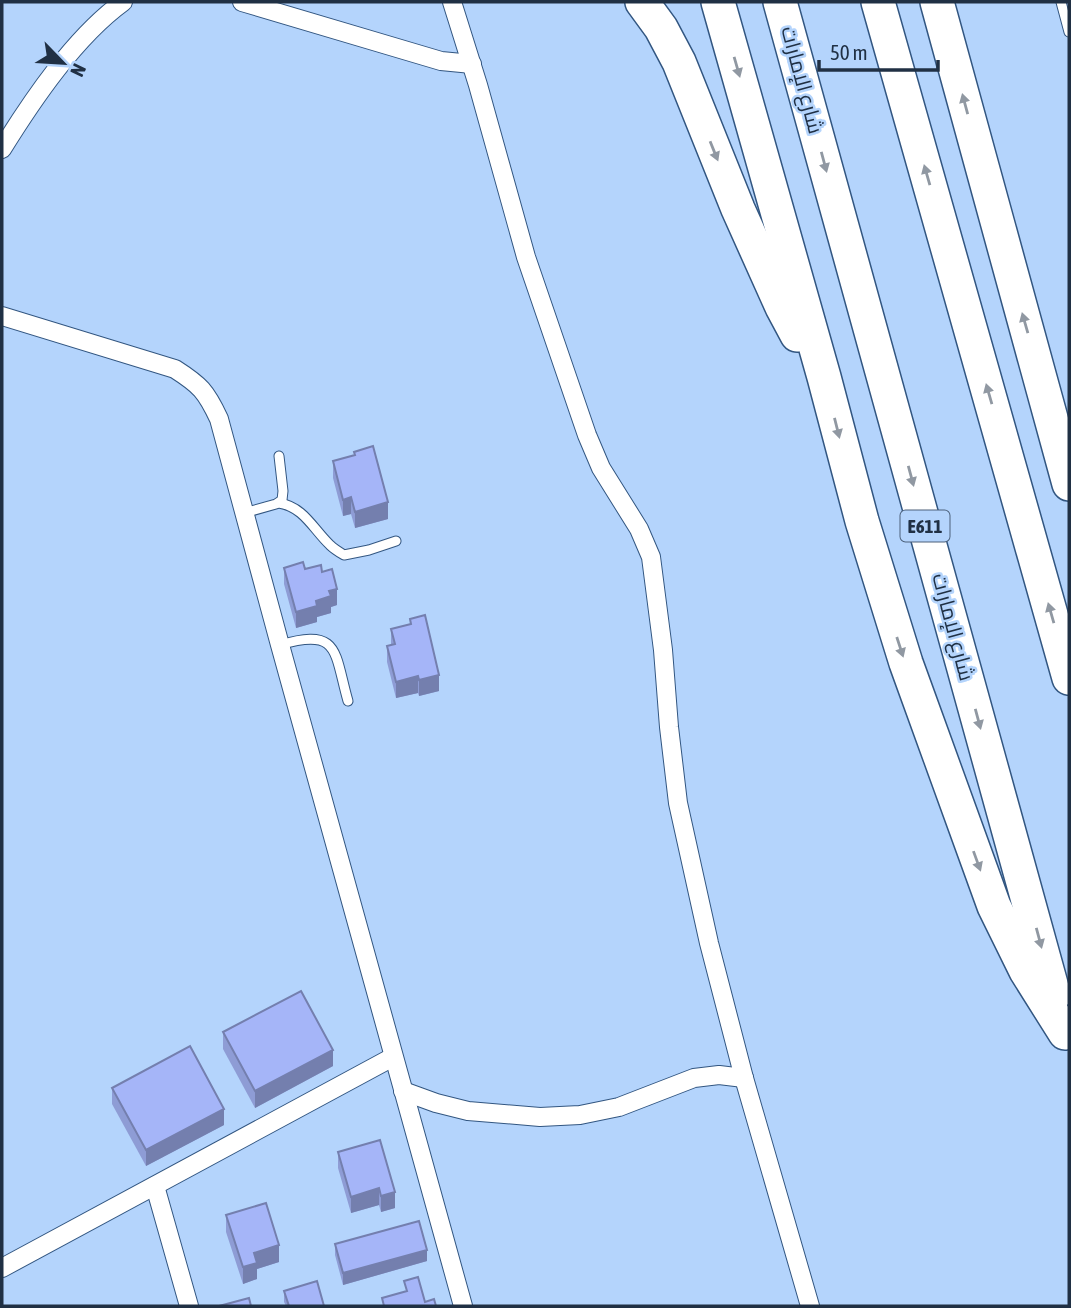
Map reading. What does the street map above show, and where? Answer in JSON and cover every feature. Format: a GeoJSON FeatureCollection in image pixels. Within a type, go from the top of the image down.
{"type":"FeatureCollection","features":[{"type":"Feature","properties":{"kind":"highway"},"geometry":{"type":"LineString","coordinates":[[642,2],[671,45],[738,209],[782,307],[801,343],[824,377]]}},
{"type":"Feature","properties":{"kind":"highway"},"geometry":{"type":"LineString","coordinates":[[718,2],[883,593],[918,698],[980,872],[1004,928],[1067,1041]]}},
{"type":"Feature","properties":{"kind":"highway","name":"شارع الإمارات"},"geometry":{"type":"LineString","coordinates":[[780,2],[1067,1041]]}},
{"type":"Feature","properties":{"kind":"highway"},"geometry":{"type":"LineString","coordinates":[[878,2],[1069,678]]}},
{"type":"Feature","properties":{"kind":"highway"},"geometry":{"type":"LineString","coordinates":[[937,2],[1069,484]]}},
{"type":"Feature","properties":{"kind":"street"},"geometry":{"type":"LineString","coordinates":[[2,149],[68,56],[95,26],[123,2]]}},
{"type":"Feature","properties":{"kind":"street"},"geometry":{"type":"LineString","coordinates":[[242,2],[441,61],[472,64]]}},
{"type":"Feature","properties":{"kind":"street"},"geometry":{"type":"LineString","coordinates":[[452,2],[526,257],[587,435],[601,468],[639,529],[651,557],[678,803],[709,943],[744,1077],[810,1306]]}},
{"type":"Feature","properties":{"kind":"street"},"geometry":{"type":"LineString","coordinates":[[2,316],[175,369],[194,381],[209,398],[219,419],[463,1306]]}},
{"type":"Feature","properties":{"kind":"street"},"geometry":{"type":"LineString","coordinates":[[2,1268],[393,1057]]}},
{"type":"Feature","properties":{"kind":"street"},"geometry":{"type":"LineString","coordinates":[[403,1091],[468,1111],[540,1117],[580,1115],[619,1107],[694,1078],[719,1075],[744,1077]]}},
{"type":"Feature","properties":{"kind":"street"},"geometry":{"type":"LineString","coordinates":[[155,1186],[189,1306]]}},
{"type":"Feature","properties":{"kind":"lane"},"geometry":{"type":"LineString","coordinates":[[1061,2],[1069,32]]}},
{"type":"Feature","properties":{"kind":"lane"},"geometry":{"type":"LineString","coordinates":[[279,456],[283,495],[279,503]]}},
{"type":"Feature","properties":{"kind":"lane"},"geometry":{"type":"LineString","coordinates":[[244,513],[279,503],[286,504],[299,510],[331,546],[344,555],[396,541]]}},
{"type":"Feature","properties":{"kind":"lane"},"geometry":{"type":"LineString","coordinates":[[280,645],[308,638],[326,642],[334,652],[348,701]]}},
{"type":"Feature","properties":{"kind":"building"},"geometry":{"type":"Polygon","coordinates":[[[373,446],[388,502],[355,512],[351,497],[343,500],[333,461],[355,455],[354,452],[373,446]]]}},
{"type":"Feature","properties":{"kind":"building"},"geometry":{"type":"Polygon","coordinates":[[[303,562],[305,569],[321,565],[322,572],[332,569],[337,589],[329,591],[331,596],[316,601],[317,606],[296,612],[284,568],[303,562]]]}},
{"type":"Feature","properties":{"kind":"building"},"geometry":{"type":"Polygon","coordinates":[[[425,615],[439,675],[419,680],[418,676],[396,682],[387,646],[395,644],[391,629],[411,624],[410,619],[425,615]]]}},
{"type":"Feature","properties":{"kind":"building"},"geometry":{"type":"Polygon","coordinates":[[[301,991],[333,1050],[255,1091],[223,1032],[301,991]]]}},
{"type":"Feature","properties":{"kind":"building"},"geometry":{"type":"Polygon","coordinates":[[[190,1046],[224,1109],[146,1150],[112,1088],[190,1046]]]}},
{"type":"Feature","properties":{"kind":"building"},"geometry":{"type":"Polygon","coordinates":[[[380,1140],[395,1192],[381,1196],[379,1188],[351,1197],[338,1152],[380,1140]]]}},
{"type":"Feature","properties":{"kind":"building"},"geometry":{"type":"Polygon","coordinates":[[[266,1203],[279,1245],[254,1253],[257,1263],[243,1267],[226,1215],[266,1203]]]}},
{"type":"Feature","properties":{"kind":"building"},"geometry":{"type":"Polygon","coordinates":[[[419,1221],[427,1250],[343,1273],[335,1244],[419,1221]]]}},
{"type":"Feature","properties":{"kind":"building"},"geometry":{"type":"Polygon","coordinates":[[[418,1277],[425,1302],[434,1299],[436,1306],[384,1306],[382,1298],[407,1291],[404,1281],[418,1277]]]}},
{"type":"Feature","properties":{"kind":"building"},"geometry":{"type":"Polygon","coordinates":[[[317,1281],[324,1306],[289,1306],[284,1291],[317,1281]]]}},
{"type":"Feature","properties":{"kind":"building"},"geometry":{"type":"Polygon","coordinates":[[[249,1298],[251,1306],[219,1306],[249,1298]]]}}]}
